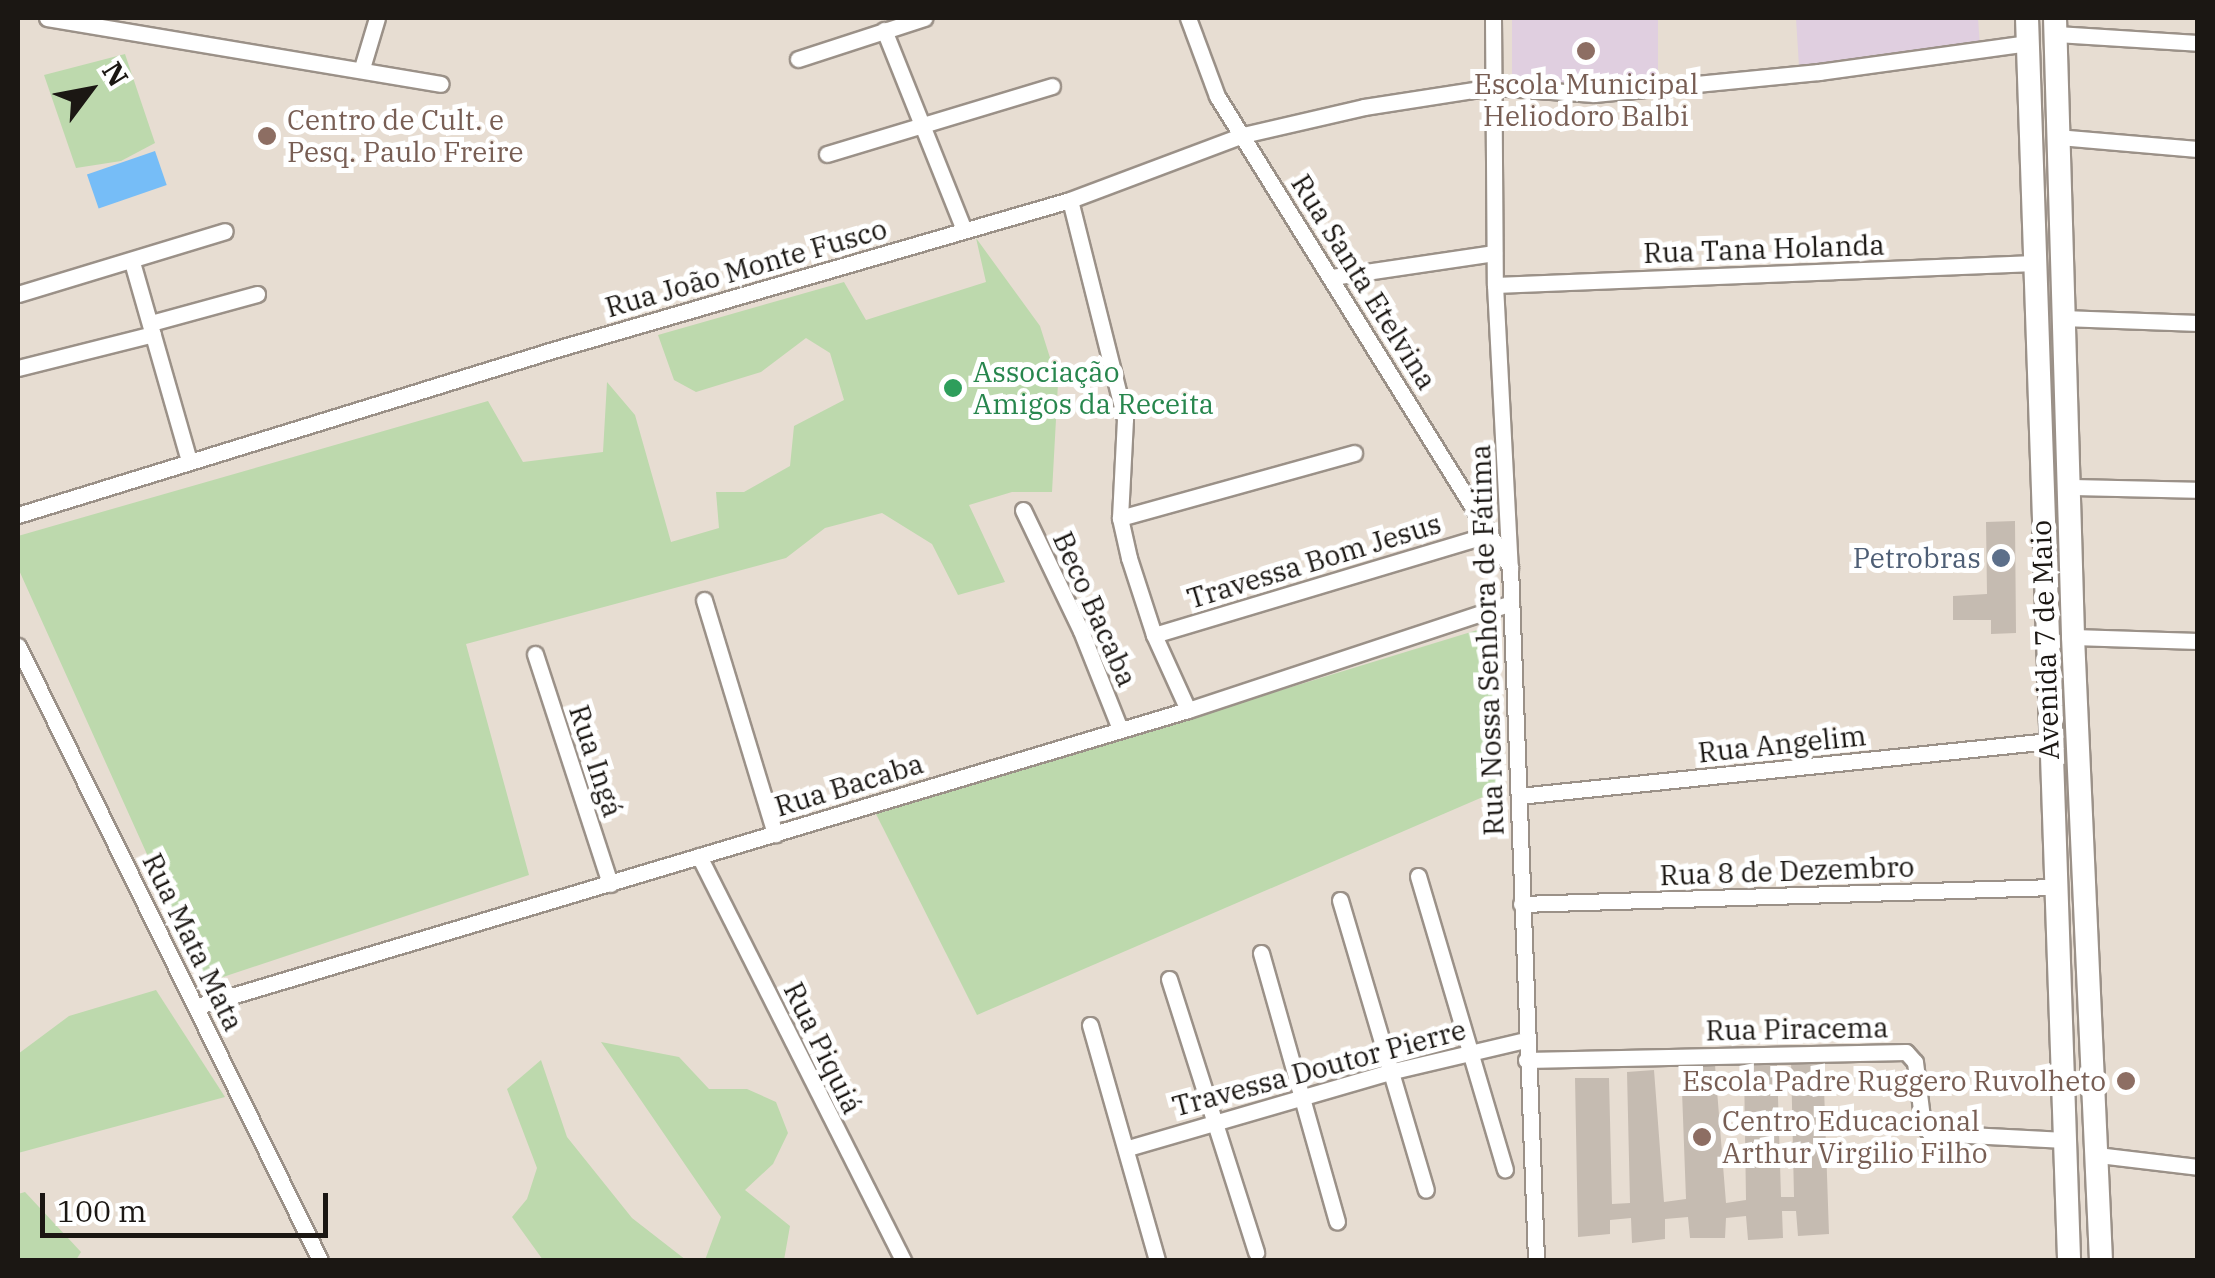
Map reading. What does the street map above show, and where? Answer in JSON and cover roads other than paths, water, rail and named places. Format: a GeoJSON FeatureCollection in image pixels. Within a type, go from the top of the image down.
{"type":"FeatureCollection","features":[{"type":"Feature","properties":{"kind":"main road","name":"Avenida 7 de Maio"},"geometry":{"type":"LineString","coordinates":[[2027,18],[2069,1260]]}},
{"type":"Feature","properties":{"kind":"main road","name":"Avenida 7 de Maio"},"geometry":{"type":"LineString","coordinates":[[2056,26],[2073,638],[2101,1260]]}},
{"type":"Feature","properties":{"kind":"street"},"geometry":{"type":"LineString","coordinates":[[47,18],[440,84]]}},
{"type":"Feature","properties":{"kind":"street"},"geometry":{"type":"LineString","coordinates":[[362,68],[376,18]]}},
{"type":"Feature","properties":{"kind":"street"},"geometry":{"type":"LineString","coordinates":[[798,59],[924,18]]}},
{"type":"Feature","properties":{"kind":"street","name":"Rua Santa Etelvina"},"geometry":{"type":"LineString","coordinates":[[1188,18],[1217,96],[1510,567]]}},
{"type":"Feature","properties":{"kind":"street","name":"Rua Nossa Senhora de Fátima"},"geometry":{"type":"LineString","coordinates":[[1493,18],[1495,285],[1520,796],[1525,1040],[1536,1260]]}},
{"type":"Feature","properties":{"kind":"street"},"geometry":{"type":"LineString","coordinates":[[2056,26],[2198,42]]}},
{"type":"Feature","properties":{"kind":"street"},"geometry":{"type":"LineString","coordinates":[[884,30],[964,230]]}},
{"type":"Feature","properties":{"kind":"street","name":"Rua João Monte Fusco"},"geometry":{"type":"LineString","coordinates":[[18,515],[189,460],[1070,200],[1243,135],[1364,107],[1492,87],[1594,94],[1819,72],[2028,43]]}},
{"type":"Feature","properties":{"kind":"street"},"geometry":{"type":"LineString","coordinates":[[828,154],[1052,86]]}},
{"type":"Feature","properties":{"kind":"street"},"geometry":{"type":"LineString","coordinates":[[2058,137],[2198,148]]}},
{"type":"Feature","properties":{"kind":"street"},"geometry":{"type":"LineString","coordinates":[[1070,200],[1125,419],[1120,518],[1154,635],[1188,710]]}},
{"type":"Feature","properties":{"kind":"street"},"geometry":{"type":"LineString","coordinates":[[18,294],[225,231]]}},
{"type":"Feature","properties":{"kind":"street"},"geometry":{"type":"LineString","coordinates":[[1332,276],[1494,253]]}},
{"type":"Feature","properties":{"kind":"street"},"geometry":{"type":"LineString","coordinates":[[132,262],[189,460]]}},
{"type":"Feature","properties":{"kind":"street","name":"Rua Tana Holanda"},"geometry":{"type":"LineString","coordinates":[[1495,285],[2034,263]]}},
{"type":"Feature","properties":{"kind":"street"},"geometry":{"type":"LineString","coordinates":[[18,368],[257,294]]}},
{"type":"Feature","properties":{"kind":"street"},"geometry":{"type":"LineString","coordinates":[[2063,318],[2198,323]]}},
{"type":"Feature","properties":{"kind":"street"},"geometry":{"type":"LineString","coordinates":[[1120,518],[1354,453]]}},
{"type":"Feature","properties":{"kind":"street"},"geometry":{"type":"LineString","coordinates":[[2069,487],[2198,490]]}},
{"type":"Feature","properties":{"kind":"street","name":"Beco Bacaba"},"geometry":{"type":"LineString","coordinates":[[1023,510],[1081,631],[1120,729]]}},
{"type":"Feature","properties":{"kind":"street","name":"Travessa Bom Jesus"},"geometry":{"type":"LineString","coordinates":[[1154,635],[1488,535]]}},
{"type":"Feature","properties":{"kind":"street"},"geometry":{"type":"LineString","coordinates":[[704,600],[776,834]]}},
{"type":"Feature","properties":{"kind":"street","name":"Rua Bacaba"},"geometry":{"type":"LineString","coordinates":[[198,1006],[1188,710],[1511,603]]}},
{"type":"Feature","properties":{"kind":"street"},"geometry":{"type":"LineString","coordinates":[[2073,638],[2198,641]]}},
{"type":"Feature","properties":{"kind":"street","name":"Rua Mata Mata"},"geometry":{"type":"LineString","coordinates":[[18,646],[320,1260]]}},
{"type":"Feature","properties":{"kind":"street","name":"Rua Ingá"},"geometry":{"type":"LineString","coordinates":[[535,654],[610,884]]}},
{"type":"Feature","properties":{"kind":"street","name":"Rua Angelim"},"geometry":{"type":"LineString","coordinates":[[1520,796],[2049,741]]}},
{"type":"Feature","properties":{"kind":"street","name":"Rua Piquiá"},"geometry":{"type":"LineString","coordinates":[[700,856],[904,1260]]}},
{"type":"Feature","properties":{"kind":"street"},"geometry":{"type":"LineString","coordinates":[[1418,876],[1505,1169]]}},
{"type":"Feature","properties":{"kind":"street","name":"Rua 8 de Dezembro"},"geometry":{"type":"LineString","coordinates":[[1521,904],[2054,888]]}},
{"type":"Feature","properties":{"kind":"street"},"geometry":{"type":"LineString","coordinates":[[1340,900],[1426,1190]]}},
{"type":"Feature","properties":{"kind":"street"},"geometry":{"type":"LineString","coordinates":[[1261,953],[1338,1221]]}},
{"type":"Feature","properties":{"kind":"street"},"geometry":{"type":"LineString","coordinates":[[1168,980],[1256,1252]]}},
{"type":"Feature","properties":{"kind":"street"},"geometry":{"type":"LineString","coordinates":[[1090,1025],[1157,1260]]}},
{"type":"Feature","properties":{"kind":"street","name":"Travessa Doutor Pierre"},"geometry":{"type":"LineString","coordinates":[[1128,1148],[1390,1072],[1525,1040]]}},
{"type":"Feature","properties":{"kind":"street","name":"Rua Piracema"},"geometry":{"type":"LineString","coordinates":[[1526,1060],[1906,1052],[1915,1062],[1923,1124],[1930,1134],[2064,1140]]}},
{"type":"Feature","properties":{"kind":"street"},"geometry":{"type":"LineString","coordinates":[[2098,1155],[2198,1167]]}},
{"type":"Feature","properties":{"kind":"water"},"geometry":{"type":"Polygon","coordinates":[[[155,151],[167,185],[99,208],[87,174],[155,151]]]}},
{"type":"Feature","properties":{"kind":"place","name":"Escola Municipal Heliodoro Balbi"},"geometry":{"type":"Point","coordinates":[1586,51]}},
{"type":"Feature","properties":{"kind":"place","name":"Centro de Cult. e Pesq. Paulo Freire"},"geometry":{"type":"Point","coordinates":[267,136]}},
{"type":"Feature","properties":{"kind":"place","name":"Associação Amigos da Receita"},"geometry":{"type":"Point","coordinates":[953,388]}},
{"type":"Feature","properties":{"kind":"place","name":"Petrobras"},"geometry":{"type":"Point","coordinates":[2001,558]}},
{"type":"Feature","properties":{"kind":"place","name":"Escola Padre Ruggero Ruvolheto"},"geometry":{"type":"Point","coordinates":[2126,1081]}},
{"type":"Feature","properties":{"kind":"place","name":"Centro Educacional Arthur Virgilio Filho"},"geometry":{"type":"Point","coordinates":[1702,1137]}}]}
